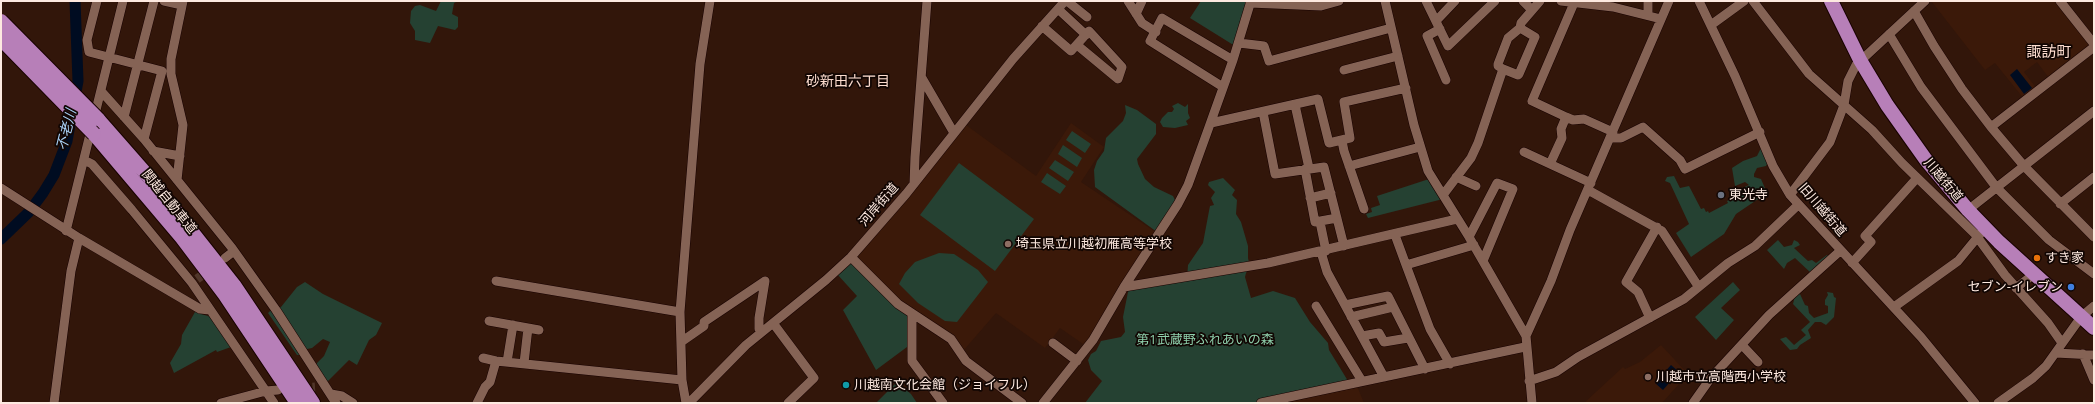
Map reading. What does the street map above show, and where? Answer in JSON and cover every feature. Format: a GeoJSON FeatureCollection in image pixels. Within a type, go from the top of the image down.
{"type":"FeatureCollection","features":[{"type":"Feature","properties":{"kind":"highway","name":"川越街道"},"geometry":{"type":"LineString","coordinates":[[1831,1],[1860,60],[1887,105],[1926,160],[1968,210],[1982,233],[2034,274],[2094,328]]}},
{"type":"Feature","properties":{"kind":"highway","name":"関越自動車道"},"geometry":{"type":"LineString","coordinates":[[1,21],[98,119],[148,176],[234,285],[313,403]]}},
{"type":"Feature","properties":{"kind":"highway","name":"関越自動車道"},"geometry":{"type":"LineString","coordinates":[[1,39],[94,134],[186,243],[225,295],[297,403]]}},
{"type":"Feature","properties":{"kind":"street"},"geometry":{"type":"LineString","coordinates":[[97,1],[87,40],[90,52],[171,74]]}},
{"type":"Feature","properties":{"kind":"street"},"geometry":{"type":"LineString","coordinates":[[66,231],[124,1]]}},
{"type":"Feature","properties":{"kind":"street"},"geometry":{"type":"LineString","coordinates":[[124,117],[154,1]]}},
{"type":"Feature","properties":{"kind":"street"},"geometry":{"type":"LineString","coordinates":[[164,1],[182,3],[171,59],[171,74],[183,125],[178,180]]}},
{"type":"Feature","properties":{"kind":"street"},"geometry":{"type":"LineString","coordinates":[[686,403],[682,380],[680,312],[700,64],[710,1]]}},
{"type":"Feature","properties":{"kind":"street"},"geometry":{"type":"LineString","coordinates":[[914,184],[927,1]]}},
{"type":"Feature","properties":{"kind":"street"},"geometry":{"type":"LineString","coordinates":[[1066,1],[1087,17]]}},
{"type":"Feature","properties":{"kind":"street","name":"河岸街道"},"geometry":{"type":"LineString","coordinates":[[689,403],[762,332],[826,280],[851,257],[914,184],[1013,59],[1066,1]]}},
{"type":"Feature","properties":{"kind":"street"},"geometry":{"type":"LineString","coordinates":[[1128,1],[1142,24],[1156,32]]}},
{"type":"Feature","properties":{"kind":"street"},"geometry":{"type":"LineString","coordinates":[[1136,14],[1142,1]]}},
{"type":"Feature","properties":{"kind":"street"},"geometry":{"type":"LineString","coordinates":[[1043,403],[1093,340],[1124,287],[1178,204],[1188,185],[1239,43],[1251,2],[1321,4],[1339,1]]}},
{"type":"Feature","properties":{"kind":"street"},"geometry":{"type":"LineString","coordinates":[[1385,1],[1420,147],[1428,171],[1483,261],[1526,336]]}},
{"type":"Feature","properties":{"kind":"street"},"geometry":{"type":"LineString","coordinates":[[1426,1],[1448,46]]}},
{"type":"Feature","properties":{"kind":"street"},"geometry":{"type":"LineString","coordinates":[[1446,80],[1427,36],[1438,25],[1455,1]]}},
{"type":"Feature","properties":{"kind":"street"},"geometry":{"type":"LineString","coordinates":[[1436,59],[1495,1]]}},
{"type":"Feature","properties":{"kind":"street"},"geometry":{"type":"LineString","coordinates":[[1523,1],[1532,10]]}},
{"type":"Feature","properties":{"kind":"street"},"geometry":{"type":"LineString","coordinates":[[1520,28],[1535,37],[1519,74],[1503,69],[1498,66],[1498,64],[1508,38],[1520,28],[1521,23],[1540,1]]}},
{"type":"Feature","properties":{"kind":"street"},"geometry":{"type":"LineString","coordinates":[[1561,1],[1613,7],[1661,19]]}},
{"type":"Feature","properties":{"kind":"street"},"geometry":{"type":"LineString","coordinates":[[1648,1],[1648,15]]}},
{"type":"Feature","properties":{"kind":"street"},"geometry":{"type":"LineString","coordinates":[[1532,403],[1525,347],[1526,336],[1551,281],[1589,186],[1669,1]]}},
{"type":"Feature","properties":{"kind":"street","name":"旧川越街道"},"geometry":{"type":"LineString","coordinates":[[1699,1],[1760,132],[1766,150],[1790,195],[1840,251],[1894,307],[1975,403]]}},
{"type":"Feature","properties":{"kind":"street"},"geometry":{"type":"LineString","coordinates":[[1711,25],[1744,1]]}},
{"type":"Feature","properties":{"kind":"street"},"geometry":{"type":"LineString","coordinates":[[1752,1],[1809,74],[1872,130],[1917,178],[1982,233],[2016,288],[2048,323],[2062,343]]}},
{"type":"Feature","properties":{"kind":"street"},"geometry":{"type":"LineString","coordinates":[[1790,195],[1830,142],[1844,105],[1848,81],[1860,60],[1925,1]]}},
{"type":"Feature","properties":{"kind":"street"},"geometry":{"type":"LineString","coordinates":[[2060,1],[2094,44]]}},
{"type":"Feature","properties":{"kind":"street"},"geometry":{"type":"LineString","coordinates":[[1574,3],[1532,101],[1574,120],[1584,119],[1612,135],[1621,138],[1643,127],[1680,160],[1685,169],[1760,132]]}},
{"type":"Feature","properties":{"kind":"street"},"geometry":{"type":"LineString","coordinates":[[1058,9],[1086,35]]}},
{"type":"Feature","properties":{"kind":"street"},"geometry":{"type":"LineString","coordinates":[[1914,11],[1954,76],[1991,127],[2024,166],[2094,237]]}},
{"type":"Feature","properties":{"kind":"street"},"geometry":{"type":"LineString","coordinates":[[1223,87],[1150,41],[1162,18],[1233,60]]}},
{"type":"Feature","properties":{"kind":"street"},"geometry":{"type":"LineString","coordinates":[[1042,26],[1071,51],[1089,32],[1122,67],[1118,79],[1077,45]]}},
{"type":"Feature","properties":{"kind":"street"},"geometry":{"type":"LineString","coordinates":[[1239,43],[1264,46],[1269,61],[1391,28]]}},
{"type":"Feature","properties":{"kind":"street"},"geometry":{"type":"LineString","coordinates":[[1889,34],[1921,87],[1996,187],[2049,240],[2094,274]]}},
{"type":"Feature","properties":{"kind":"street"},"geometry":{"type":"LineString","coordinates":[[1991,127],[2094,47]]}},
{"type":"Feature","properties":{"kind":"street"},"geometry":{"type":"LineString","coordinates":[[1344,70],[1398,56]]}},
{"type":"Feature","properties":{"kind":"street"},"geometry":{"type":"LineString","coordinates":[[1443,195],[1471,158],[1478,143],[1503,69]]}},
{"type":"Feature","properties":{"kind":"street"},"geometry":{"type":"LineString","coordinates":[[144,139],[162,71]]}},
{"type":"Feature","properties":{"kind":"street"},"geometry":{"type":"LineString","coordinates":[[922,78],[954,133]]}},
{"type":"Feature","properties":{"kind":"street"},"geometry":{"type":"LineString","coordinates":[[1211,123],[1318,99],[1328,142],[1342,141],[1350,138],[1344,102],[1406,88]]}},
{"type":"Feature","properties":{"kind":"street"},"geometry":{"type":"LineString","coordinates":[[101,91],[144,139],[234,251],[276,310],[320,387],[331,394],[342,396],[353,403]]}},
{"type":"Feature","properties":{"kind":"street"},"geometry":{"type":"LineString","coordinates":[[1295,105],[1315,222],[1337,218]]}},
{"type":"Feature","properties":{"kind":"street"},"geometry":{"type":"LineString","coordinates":[[1968,210],[2094,111]]}},
{"type":"Feature","properties":{"kind":"street"},"geometry":{"type":"LineString","coordinates":[[1263,112],[1275,174],[1324,167],[1344,246]]}},
{"type":"Feature","properties":{"kind":"street"},"geometry":{"type":"LineString","coordinates":[[1550,164],[1562,138],[1561,129],[1566,117]]}},
{"type":"Feature","properties":{"kind":"street"},"geometry":{"type":"LineString","coordinates":[[1342,141],[1364,209]]}},
{"type":"Feature","properties":{"kind":"street"},"geometry":{"type":"LineString","coordinates":[[1349,166],[1420,147]]}},
{"type":"Feature","properties":{"kind":"street"},"geometry":{"type":"LineString","coordinates":[[153,151],[180,156]]}},
{"type":"Feature","properties":{"kind":"street"},"geometry":{"type":"LineString","coordinates":[[1524,152],[1550,164],[1657,227],[1662,231],[1698,286]]}},
{"type":"Feature","properties":{"kind":"street"},"geometry":{"type":"LineString","coordinates":[[84,160],[92,164],[194,281],[210,310],[274,403]]}},
{"type":"Feature","properties":{"kind":"street"},"geometry":{"type":"LineString","coordinates":[[1456,177],[1476,186]]}},
{"type":"Feature","properties":{"kind":"street"},"geometry":{"type":"LineString","coordinates":[[2060,204],[2094,177]]}},
{"type":"Feature","properties":{"kind":"street"},"geometry":{"type":"LineString","coordinates":[[1852,263],[1871,242],[1864,236],[1917,178]]}},
{"type":"Feature","properties":{"kind":"street"},"geometry":{"type":"LineString","coordinates":[[1406,265],[1471,241],[1497,183],[1513,189],[1483,261]]}},
{"type":"Feature","properties":{"kind":"street"},"geometry":{"type":"LineString","coordinates":[[1,188],[23,204],[66,231],[200,309],[210,310]]}},
{"type":"Feature","properties":{"kind":"street"},"geometry":{"type":"LineString","coordinates":[[1310,198],[1331,193]]}},
{"type":"Feature","properties":{"kind":"street"},"geometry":{"type":"LineString","coordinates":[[1529,381],[1556,372],[1573,360],[1684,299],[1728,263],[1755,246],[1798,205]]}},
{"type":"Feature","properties":{"kind":"street"},"geometry":{"type":"LineString","coordinates":[[1124,287],[1268,263],[1323,252],[1457,219]]}},
{"type":"Feature","properties":{"kind":"street"},"geometry":{"type":"LineString","coordinates":[[1320,222],[1323,252],[1328,272],[1384,377]]}},
{"type":"Feature","properties":{"kind":"street"},"geometry":{"type":"LineString","coordinates":[[1650,318],[1638,292],[1626,282],[1657,227]]}},
{"type":"Feature","properties":{"kind":"street"},"geometry":{"type":"LineString","coordinates":[[1894,307],[1958,260],[1982,233]]}},
{"type":"Feature","properties":{"kind":"street"},"geometry":{"type":"LineString","coordinates":[[1395,235],[1430,329],[1450,364]]}},
{"type":"Feature","properties":{"kind":"street"},"geometry":{"type":"LineString","coordinates":[[54,403],[71,272],[79,238]]}},
{"type":"Feature","properties":{"kind":"street"},"geometry":{"type":"LineString","coordinates":[[225,258],[234,251]]}},
{"type":"Feature","properties":{"kind":"street"},"geometry":{"type":"LineString","coordinates":[[1693,403],[1710,379],[1769,315],[1840,251]]}},
{"type":"Feature","properties":{"kind":"street"},"geometry":{"type":"LineString","coordinates":[[851,257],[889,296],[912,314],[951,339],[966,361],[1022,403]]}},
{"type":"Feature","properties":{"kind":"street"},"geometry":{"type":"LineString","coordinates":[[2016,288],[2034,274]]}},
{"type":"Feature","properties":{"kind":"street"},"geometry":{"type":"LineString","coordinates":[[496,281],[680,312]]}},
{"type":"Feature","properties":{"kind":"street"},"geometry":{"type":"LineString","coordinates":[[681,342],[704,326],[704,322],[765,281],[759,318],[759,329],[762,332]]}},
{"type":"Feature","properties":{"kind":"street"},"geometry":{"type":"LineString","coordinates":[[1345,305],[1388,296],[1425,369]]}},
{"type":"Feature","properties":{"kind":"street"},"geometry":{"type":"LineString","coordinates":[[1316,306],[1362,381]]}},
{"type":"Feature","properties":{"kind":"street"},"geometry":{"type":"LineString","coordinates":[[1998,403],[2033,378],[2056,353],[2081,316],[2094,306]]}},
{"type":"Feature","properties":{"kind":"street"},"geometry":{"type":"LineString","coordinates":[[1351,317],[1393,307]]}},
{"type":"Feature","properties":{"kind":"street"},"geometry":{"type":"LineString","coordinates":[[912,314],[912,362],[943,403]]}},
{"type":"Feature","properties":{"kind":"street"},"geometry":{"type":"LineString","coordinates":[[489,321],[539,330]]}},
{"type":"Feature","properties":{"kind":"street"},"geometry":{"type":"LineString","coordinates":[[773,323],[814,378],[788,403]]}},
{"type":"Feature","properties":{"kind":"street"},"geometry":{"type":"LineString","coordinates":[[507,362],[513,325]]}},
{"type":"Feature","properties":{"kind":"street"},"geometry":{"type":"LineString","coordinates":[[524,363],[528,328]]}},
{"type":"Feature","properties":{"kind":"street"},"geometry":{"type":"LineString","coordinates":[[1362,336],[1379,333],[1384,342],[1408,338]]}},
{"type":"Feature","properties":{"kind":"street"},"geometry":{"type":"LineString","coordinates":[[1053,342],[1077,361]]}},
{"type":"Feature","properties":{"kind":"street"},"geometry":{"type":"LineString","coordinates":[[1742,345],[1758,362]]}},
{"type":"Feature","properties":{"kind":"street"},"geometry":{"type":"LineString","coordinates":[[1261,403],[1525,347]]}},
{"type":"Feature","properties":{"kind":"street"},"geometry":{"type":"LineString","coordinates":[[2056,353],[2094,355]]}},
{"type":"Feature","properties":{"kind":"street"},"geometry":{"type":"LineString","coordinates":[[2083,354],[2094,380]]}},
{"type":"Feature","properties":{"kind":"street"},"geometry":{"type":"LineString","coordinates":[[483,358],[496,362],[524,363],[682,380]]}},
{"type":"Feature","properties":{"kind":"street"},"geometry":{"type":"LineString","coordinates":[[478,403],[485,387],[490,382],[496,362]]}},
{"type":"Feature","properties":{"kind":"street"},"geometry":{"type":"LineString","coordinates":[[221,403],[278,390]]}},
{"type":"Feature","properties":{"kind":"street"},"geometry":{"type":"LineString","coordinates":[[331,394],[336,403]]}},
{"type":"Feature","properties":{"kind":"shaded area"},"geometry":{"type":"Polygon","coordinates":[[[2055,1],[2090,46],[2049,78],[2037,62],[2024,72],[2037,89],[2024,99],[1995,63],[1985,70],[1932,2],[2055,1]]]}},
{"type":"Feature","properties":{"kind":"shaded area","name":"埼玉県立川越初雁高等学校"},"geometry":{"type":"Polygon","coordinates":[[[1071,123],[1104,147],[1081,182],[1157,233],[1086,346],[1060,328],[1045,348],[996,313],[963,351],[903,305],[857,258],[966,125],[1036,176],[1071,123]]]}},
{"type":"Feature","properties":{"kind":"shaded area","name":"川越市立高階西小学校"},"geometry":{"type":"Polygon","coordinates":[[[1661,345],[1688,374],[1662,403],[1584,403],[1623,367],[1625,369],[1640,362],[1661,345]]]}},
{"type":"Feature","properties":{"kind":"shaded area"},"geometry":{"type":"Polygon","coordinates":[[[1357,386],[1364,403],[1273,403],[1357,386]]]}},
{"type":"Feature","properties":{"kind":"green space"},"geometry":{"type":"Polygon","coordinates":[[[441,1],[458,1],[454,3],[452,14],[458,17],[458,27],[455,30],[438,26],[430,43],[415,40],[415,31],[410,23],[411,11],[415,6],[420,5],[436,11],[441,1]]]}},
{"type":"Feature","properties":{"kind":"green space"},"geometry":{"type":"Polygon","coordinates":[[[1201,1],[1248,1],[1235,46],[1190,18],[1201,1]]]}},
{"type":"Feature","properties":{"kind":"green space"},"geometry":{"type":"Polygon","coordinates":[[[1178,103],[1185,107],[1188,104],[1188,113],[1190,118],[1186,121],[1188,125],[1175,128],[1163,127],[1160,122],[1162,118],[1168,112],[1172,112],[1174,109],[1172,106],[1178,103]]]}},
{"type":"Feature","properties":{"kind":"green space"},"geometry":{"type":"Polygon","coordinates":[[[1125,105],[1137,110],[1156,124],[1156,134],[1137,159],[1138,164],[1145,179],[1154,187],[1173,196],[1176,202],[1157,232],[1095,187],[1094,170],[1097,161],[1104,151],[1106,138],[1123,121],[1126,113],[1125,105]]]}},
{"type":"Feature","properties":{"kind":"green space"},"geometry":{"type":"Polygon","coordinates":[[[1072,131],[1091,144],[1085,153],[1066,140],[1072,131]]]}},
{"type":"Feature","properties":{"kind":"green space"},"geometry":{"type":"Polygon","coordinates":[[[1063,145],[1082,158],[1077,167],[1058,154],[1063,145]]]}},
{"type":"Feature","properties":{"kind":"green space"},"geometry":{"type":"Polygon","coordinates":[[[1761,148],[1768,162],[1766,166],[1757,168],[1754,177],[1761,179],[1767,193],[1736,214],[1724,234],[1691,257],[1676,233],[1689,224],[1670,183],[1665,181],[1667,177],[1674,176],[1680,188],[1689,186],[1701,209],[1704,208],[1706,212],[1708,211],[1709,213],[1728,203],[1727,201],[1733,198],[1733,193],[1737,189],[1749,185],[1745,182],[1735,186],[1732,168],[1743,161],[1757,156],[1761,148]]]}},
{"type":"Feature","properties":{"kind":"green space"},"geometry":{"type":"Polygon","coordinates":[[[1055,160],[1074,172],[1068,181],[1049,168],[1055,160]]]}},
{"type":"Feature","properties":{"kind":"green space"},"geometry":{"type":"Polygon","coordinates":[[[959,163],[1034,219],[995,271],[920,215],[959,163]]]}},
{"type":"Feature","properties":{"kind":"green space"},"geometry":{"type":"Polygon","coordinates":[[[1047,173],[1066,186],[1060,194],[1041,182],[1047,173]]]}},
{"type":"Feature","properties":{"kind":"green space","name":"第1武蔵野ふれあいの森"},"geometry":{"type":"Polygon","coordinates":[[[1223,178],[1235,190],[1232,195],[1237,200],[1236,214],[1241,222],[1248,246],[1250,267],[1245,277],[1251,298],[1273,291],[1295,298],[1310,322],[1328,343],[1329,350],[1348,381],[1273,403],[1085,403],[1102,381],[1091,370],[1088,360],[1091,354],[1096,351],[1101,341],[1121,337],[1125,332],[1123,317],[1129,287],[1187,279],[1188,265],[1203,243],[1210,206],[1214,205],[1211,198],[1215,192],[1208,185],[1209,182],[1223,178]]]}},
{"type":"Feature","properties":{"kind":"green space"},"geometry":{"type":"Polygon","coordinates":[[[1429,179],[1443,199],[1368,218],[1366,214],[1372,212],[1371,208],[1380,205],[1377,196],[1429,179]]]}},
{"type":"Feature","properties":{"kind":"green space"},"geometry":{"type":"Polygon","coordinates":[[[1778,240],[1784,247],[1792,245],[1794,240],[1798,242],[1800,245],[1794,248],[1808,261],[1812,260],[1816,263],[1827,255],[1829,256],[1812,274],[1795,258],[1787,263],[1784,269],[1767,250],[1778,240]]]}},
{"type":"Feature","properties":{"kind":"green space"},"geometry":{"type":"Polygon","coordinates":[[[939,253],[954,254],[978,270],[988,282],[957,322],[945,321],[918,303],[899,284],[905,273],[915,262],[939,253]]]}},
{"type":"Feature","properties":{"kind":"green space"},"geometry":{"type":"Polygon","coordinates":[[[851,263],[908,316],[907,347],[876,370],[843,310],[857,296],[837,274],[851,263]]]}},
{"type":"Feature","properties":{"kind":"green space"},"geometry":{"type":"Polygon","coordinates":[[[305,282],[323,294],[382,323],[376,335],[369,340],[357,365],[349,360],[328,381],[319,384],[313,374],[317,363],[324,356],[330,342],[323,339],[312,348],[307,349],[301,355],[297,355],[268,313],[271,310],[281,307],[297,287],[305,282]]]}},
{"type":"Feature","properties":{"kind":"green space"},"geometry":{"type":"Polygon","coordinates":[[[1733,282],[1740,290],[1721,308],[1734,320],[1716,340],[1695,317],[1733,282]]]}},
{"type":"Feature","properties":{"kind":"green space"},"geometry":{"type":"Polygon","coordinates":[[[1827,292],[1833,293],[1834,297],[1836,298],[1834,317],[1826,325],[1821,322],[1815,322],[1808,330],[1811,338],[1800,345],[1797,349],[1790,350],[1780,339],[1786,337],[1794,345],[1806,335],[1801,330],[1810,322],[1793,304],[1795,296],[1800,294],[1805,305],[1808,306],[1809,313],[1814,318],[1828,313],[1828,306],[1825,305],[1825,300],[1828,295],[1827,292]]]}},
{"type":"Feature","properties":{"kind":"green space"},"geometry":{"type":"Polygon","coordinates":[[[195,312],[211,317],[231,347],[217,352],[216,350],[174,373],[170,363],[181,344],[182,335],[195,312]]]}},
{"type":"Feature","properties":{"kind":"green space"},"geometry":{"type":"Polygon","coordinates":[[[897,382],[911,394],[917,403],[876,403],[897,382]]]}},
{"type":"Feature","properties":{"kind":"water"},"geometry":{"type":"Polygon","coordinates":[[[2017,69],[2032,88],[2024,94],[2010,75],[2017,69]]]}},
{"type":"Feature","properties":{"kind":"water"},"geometry":{"type":"Polygon","coordinates":[[[1671,365],[1679,372],[1663,390],[1655,383],[1671,365]]]}},
{"type":"Feature","properties":{"kind":"waterway","name":"不老川"},"geometry":{"type":"LineString","coordinates":[[1,239],[29,212],[43,193],[54,175],[67,141],[78,81],[75,1]]}},
{"type":"Feature","properties":{"kind":"tunnel"},"geometry":{"type":"LineString","coordinates":[[197,279],[212,268]]}},
{"type":"Feature","properties":{"kind":"tunnel"},"geometry":{"type":"LineString","coordinates":[[299,388],[315,387]]}},
{"type":"Feature","properties":{"kind":"place","name":"東光寺"},"geometry":{"type":"Point","coordinates":[1721,195]}},
{"type":"Feature","properties":{"kind":"place","name":"埼玉県立川越初雁高等学校"},"geometry":{"type":"Point","coordinates":[1008,244]}},
{"type":"Feature","properties":{"kind":"place","name":"すき家"},"geometry":{"type":"Point","coordinates":[2037,258]}},
{"type":"Feature","properties":{"kind":"place","name":"セブン-イレブン"},"geometry":{"type":"Point","coordinates":[2071,287]}},
{"type":"Feature","properties":{"kind":"place","name":"川越市立高階西小学校"},"geometry":{"type":"Point","coordinates":[1648,377]}},
{"type":"Feature","properties":{"kind":"place","name":"川越南文化会館（ジョイフル）"},"geometry":{"type":"Point","coordinates":[846,385]}},
{"type":"Feature","properties":{"kind":"district","name":"諏訪町"},"geometry":{"type":"Point","coordinates":[2049,53]}},
{"type":"Feature","properties":{"kind":"district","name":"砂新田六丁目"},"geometry":{"type":"Point","coordinates":[848,82]}}]}
